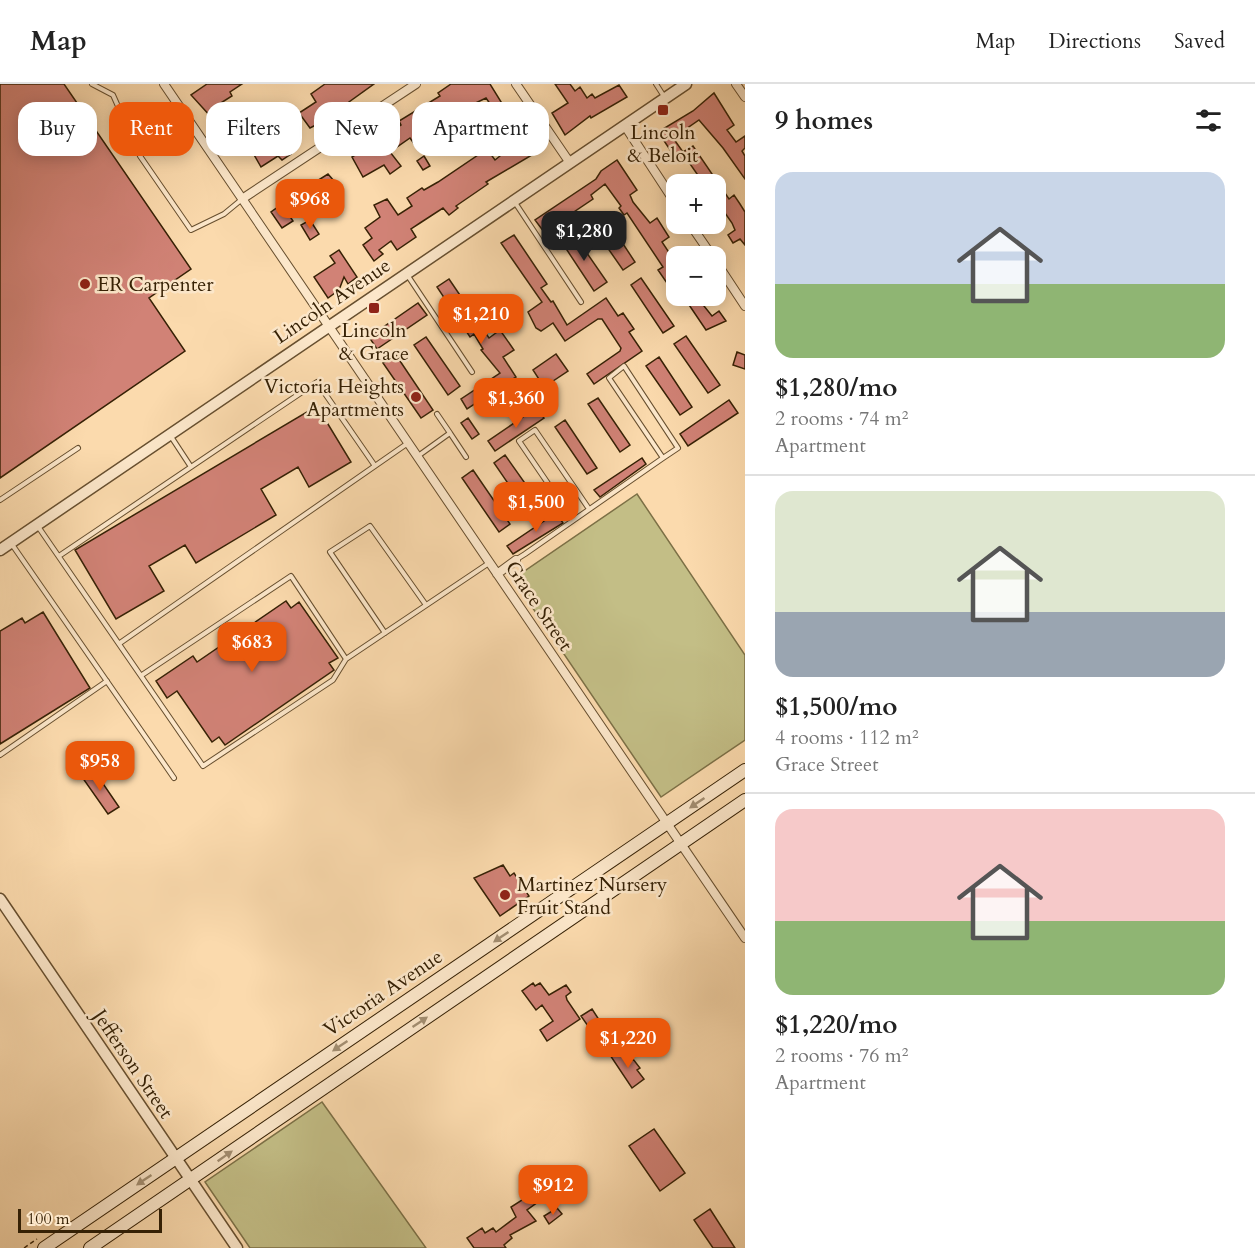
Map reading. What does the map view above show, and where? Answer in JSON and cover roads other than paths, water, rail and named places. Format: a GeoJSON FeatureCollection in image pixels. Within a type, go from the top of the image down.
{"type":"FeatureCollection","features":[{"type":"Feature","properties":{"kind":"main road","name":"Victoria Avenue"},"geometry":{"type":"LineString","coordinates":[[44,1248],[745,770]]}},
{"type":"Feature","properties":{"kind":"main road"},"geometry":{"type":"LineString","coordinates":[[90,1248],[745,800]]}},
{"type":"Feature","properties":{"kind":"street","name":"Grace Street"},"geometry":{"type":"LineString","coordinates":[[164,84],[745,938]]}},
{"type":"Feature","properties":{"kind":"street"},"geometry":{"type":"LineString","coordinates":[[242,199],[416,84]]}},
{"type":"Feature","properties":{"kind":"street"},"geometry":{"type":"LineString","coordinates":[[516,84],[570,163]]}},
{"type":"Feature","properties":{"kind":"street","name":"Lincoln Avenue"},"geometry":{"type":"LineString","coordinates":[[0,550],[328,325],[686,84]]}},
{"type":"Feature","properties":{"kind":"street"},"geometry":{"type":"LineString","coordinates":[[736,84],[745,97]]}},
{"type":"Feature","properties":{"kind":"street"},"geometry":{"type":"LineString","coordinates":[[625,126],[666,189]]}},
{"type":"Feature","properties":{"kind":"street"},"geometry":{"type":"LineString","coordinates":[[726,277],[745,306]]}},
{"type":"Feature","properties":{"kind":"street"},"geometry":{"type":"LineString","coordinates":[[497,574],[516,560]]}},
{"type":"Feature","properties":{"kind":"street","name":"Jefferson Street"},"geometry":{"type":"LineString","coordinates":[[0,899],[237,1248]]}},
{"type":"Feature","properties":{"kind":"lane"},"geometry":{"type":"LineString","coordinates":[[92,84],[113,95],[140,156],[191,230],[224,214],[242,199]]}},
{"type":"Feature","properties":{"kind":"lane"},"geometry":{"type":"LineString","coordinates":[[656,84],[665,98]]}},
{"type":"Feature","properties":{"kind":"lane"},"geometry":{"type":"LineString","coordinates":[[513,201],[581,302]]}},
{"type":"Feature","properties":{"kind":"lane"},"geometry":{"type":"LineString","coordinates":[[406,273],[472,372]]}},
{"type":"Feature","properties":{"kind":"lane"},"geometry":{"type":"LineString","coordinates":[[516,560],[678,448],[624,366],[609,378],[663,458]]}},
{"type":"Feature","properties":{"kind":"lane"},"geometry":{"type":"LineString","coordinates":[[59,556],[317,382],[375,466]]}},
{"type":"Feature","properties":{"kind":"lane"},"geometry":{"type":"LineString","coordinates":[[436,414],[466,457]]}},
{"type":"Feature","properties":{"kind":"lane"},"geometry":{"type":"LineString","coordinates":[[573,520],[519,441],[535,430],[589,509]]}},
{"type":"Feature","properties":{"kind":"lane"},"geometry":{"type":"LineString","coordinates":[[417,456],[450,433]]}},
{"type":"Feature","properties":{"kind":"lane"},"geometry":{"type":"LineString","coordinates":[[169,434],[191,466]]}},
{"type":"Feature","properties":{"kind":"lane"},"geometry":{"type":"LineString","coordinates":[[120,643],[408,443]]}},
{"type":"Feature","properties":{"kind":"lane"},"geometry":{"type":"LineString","coordinates":[[0,500],[78,448]]}},
{"type":"Feature","properties":{"kind":"lane"},"geometry":{"type":"LineString","coordinates":[[37,525],[203,766],[333,680],[346,659],[489,562]]}},
{"type":"Feature","properties":{"kind":"lane"},"geometry":{"type":"LineString","coordinates":[[385,633],[330,552],[370,526],[426,605]]}},
{"type":"Feature","properties":{"kind":"lane"},"geometry":{"type":"LineString","coordinates":[[11,543],[174,778]]}},
{"type":"Feature","properties":{"kind":"lane"},"geometry":{"type":"LineString","coordinates":[[142,675],[291,576],[346,659]]}},
{"type":"Feature","properties":{"kind":"lane"},"geometry":{"type":"LineString","coordinates":[[0,755],[107,681]]}},
{"type":"Feature","properties":{"kind":"place","name":"Lincoln & Beloit"},"geometry":{"type":"Point","coordinates":[663,110]}},
{"type":"Feature","properties":{"kind":"place","name":"ER Carpenter"},"geometry":{"type":"Point","coordinates":[85,284]}},
{"type":"Feature","properties":{"kind":"place","name":"Lincoln & Grace"},"geometry":{"type":"Point","coordinates":[374,308]}},
{"type":"Feature","properties":{"kind":"place","name":"Victoria Heights Apartments"},"geometry":{"type":"Point","coordinates":[416,397]}},
{"type":"Feature","properties":{"kind":"place","name":"Martinez Nursery Fruit Stand"},"geometry":{"type":"Point","coordinates":[505,895]}}]}
